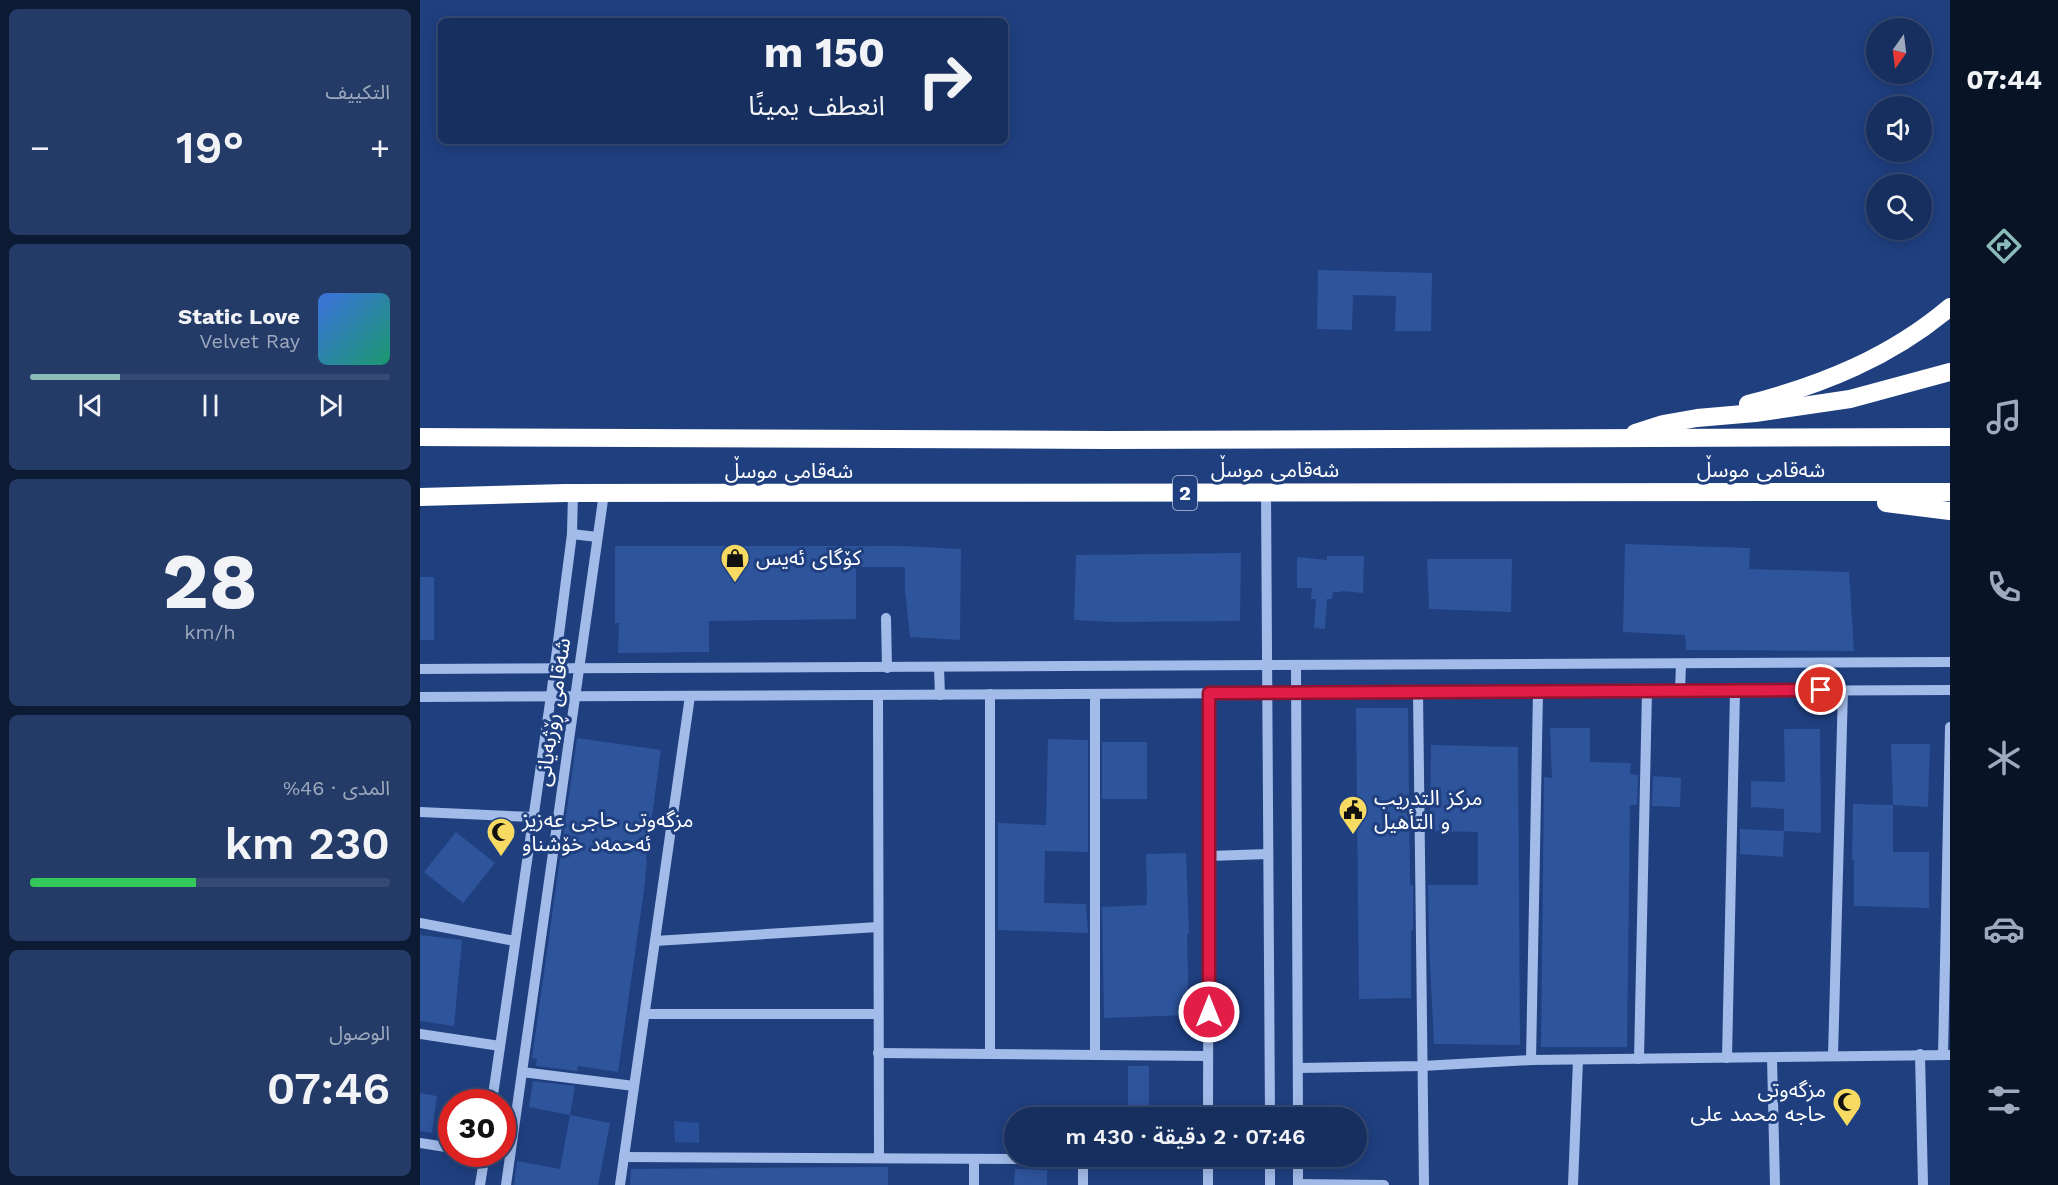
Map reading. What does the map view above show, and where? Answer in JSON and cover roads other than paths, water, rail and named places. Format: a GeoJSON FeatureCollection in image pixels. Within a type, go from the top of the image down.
{"type":"FeatureCollection","features":[{"type":"Feature","properties":{"kind":"highway"},"geometry":{"type":"LineString","coordinates":[[1697,418],[1797,391],[1835,377],[1881,354],[1927,326],[1950,307]]}},
{"type":"Feature","properties":{"kind":"highway"},"geometry":{"type":"LineString","coordinates":[[1620,439],[1663,424],[1697,418],[1766,412],[1850,399],[1950,372]]}},
{"type":"Feature","properties":{"kind":"highway","name":"شەقامی موسڵ"},"geometry":{"type":"LineString","coordinates":[[420,437],[784,439],[1950,437]]}},
{"type":"Feature","properties":{"kind":"highway","name":"شەقامی موسڵ"},"geometry":{"type":"LineString","coordinates":[[420,497],[573,493],[1950,492]]}},
{"type":"Feature","properties":{"kind":"highway"},"geometry":{"type":"LineString","coordinates":[[1726,493],[1902,504],[1950,511]]}},
{"type":"Feature","properties":{"kind":"street","name":"شەقامی ڕۆژبەیانی"},"geometry":{"type":"LineString","coordinates":[[494,1089],[551,696],[572,534],[573,493]]}},
{"type":"Feature","properties":{"kind":"street","name":"شەقامی ڕۆژبەیانی"},"geometry":{"type":"LineString","coordinates":[[506,1185],[604,493]]}},
{"type":"Feature","properties":{"kind":"street"},"geometry":{"type":"LineString","coordinates":[[1266,493],[1270,1107]]}},
{"type":"Feature","properties":{"kind":"street"},"geometry":{"type":"LineString","coordinates":[[572,534],[597,537]]}},
{"type":"Feature","properties":{"kind":"street"},"geometry":{"type":"LineString","coordinates":[[886,618],[887,668]]}},
{"type":"Feature","properties":{"kind":"street"},"geometry":{"type":"LineString","coordinates":[[420,669],[1950,662]]}},
{"type":"Feature","properties":{"kind":"street"},"geometry":{"type":"LineString","coordinates":[[1680,664],[1680,691]]}},
{"type":"Feature","properties":{"kind":"street"},"geometry":{"type":"LineString","coordinates":[[1296,665],[1298,1107]]}},
{"type":"Feature","properties":{"kind":"street"},"geometry":{"type":"LineString","coordinates":[[939,668],[940,694]]}},
{"type":"Feature","properties":{"kind":"street"},"geometry":{"type":"LineString","coordinates":[[1833,1056],[1843,690]]}},
{"type":"Feature","properties":{"kind":"street"},"geometry":{"type":"LineString","coordinates":[[420,697],[1950,690]]}},
{"type":"Feature","properties":{"kind":"street"},"geometry":{"type":"LineString","coordinates":[[1640,1059],[1647,691]]}},
{"type":"Feature","properties":{"kind":"street"},"geometry":{"type":"LineString","coordinates":[[1727,1059],[1735,691]]}},
{"type":"Feature","properties":{"kind":"street"},"geometry":{"type":"LineString","coordinates":[[1418,692],[1424,1185]]}},
{"type":"Feature","properties":{"kind":"street"},"geometry":{"type":"LineString","coordinates":[[1531,1060],[1538,692]]}},
{"type":"Feature","properties":{"kind":"street"},"geometry":{"type":"LineString","coordinates":[[1208,1107],[1209,693]]}},
{"type":"Feature","properties":{"kind":"street"},"geometry":{"type":"LineString","coordinates":[[990,694],[990,1054]]}},
{"type":"Feature","properties":{"kind":"street"},"geometry":{"type":"LineString","coordinates":[[1095,694],[1095,1055]]}},
{"type":"Feature","properties":{"kind":"street"},"geometry":{"type":"LineString","coordinates":[[878,695],[879,1158]]}},
{"type":"Feature","properties":{"kind":"street"},"geometry":{"type":"LineString","coordinates":[[620,1185],[690,696]]}},
{"type":"Feature","properties":{"kind":"street"},"geometry":{"type":"LineString","coordinates":[[1298,1068],[1422,1066],[1531,1060],[1946,1055],[1950,727]]}},
{"type":"Feature","properties":{"kind":"street"},"geometry":{"type":"LineString","coordinates":[[420,812],[533,817]]}},
{"type":"Feature","properties":{"kind":"street"},"geometry":{"type":"LineString","coordinates":[[1209,856],[1268,854]]}},
{"type":"Feature","properties":{"kind":"street"},"geometry":{"type":"LineString","coordinates":[[420,922],[515,940]]}},
{"type":"Feature","properties":{"kind":"street"},"geometry":{"type":"LineString","coordinates":[[655,941],[878,927]]}},
{"type":"Feature","properties":{"kind":"street"},"geometry":{"type":"LineString","coordinates":[[645,1014],[878,1014]]}},
{"type":"Feature","properties":{"kind":"street"},"geometry":{"type":"LineString","coordinates":[[420,1034],[500,1046]]}},
{"type":"Feature","properties":{"kind":"street"},"geometry":{"type":"LineString","coordinates":[[879,1053],[1208,1056]]}},
{"type":"Feature","properties":{"kind":"street"},"geometry":{"type":"LineString","coordinates":[[1920,1054],[1923,1185]]}},
{"type":"Feature","properties":{"kind":"street"},"geometry":{"type":"LineString","coordinates":[[1772,1058],[1775,1185]]}},
{"type":"Feature","properties":{"kind":"street"},"geometry":{"type":"LineString","coordinates":[[1573,1185],[1578,1060]]}},
{"type":"Feature","properties":{"kind":"street"},"geometry":{"type":"LineString","coordinates":[[522,1072],[634,1086]]}},
{"type":"Feature","properties":{"kind":"street"},"geometry":{"type":"LineString","coordinates":[[420,1143],[438,1146]]}},
{"type":"Feature","properties":{"kind":"street"},"geometry":{"type":"LineString","coordinates":[[624,1157],[1004,1159]]}},
{"type":"Feature","properties":{"kind":"street"},"geometry":{"type":"LineString","coordinates":[[974,1159],[974,1185]]}},
{"type":"Feature","properties":{"kind":"street"},"geometry":{"type":"LineString","coordinates":[[480,1185],[483,1167]]}},
{"type":"Feature","properties":{"kind":"street"},"geometry":{"type":"LineString","coordinates":[[1083,1167],[1083,1185]]}},
{"type":"Feature","properties":{"kind":"street"},"geometry":{"type":"LineString","coordinates":[[1208,1167],[1208,1185]]}},
{"type":"Feature","properties":{"kind":"street"},"geometry":{"type":"LineString","coordinates":[[1270,1167],[1270,1185]]}},
{"type":"Feature","properties":{"kind":"street"},"geometry":{"type":"LineString","coordinates":[[1298,1167],[1298,1185],[1383,1185]]}},
{"type":"Feature","properties":{"kind":"place","name":"کۆگای ئەیس"},"geometry":{"type":"Point","coordinates":[735,584]}},
{"type":"Feature","properties":{"kind":"place","name":"مركز التدريب و التأهيل"},"geometry":{"type":"Point","coordinates":[1353,836]}},
{"type":"Feature","properties":{"kind":"place","name":"مزگەوتی حاجی عەزیز ئەحمەد خۆشناو"},"geometry":{"type":"Point","coordinates":[501,858]}},
{"type":"Feature","properties":{"kind":"place","name":"مزگه‌وتی حاجه‌ محمد علی"},"geometry":{"type":"Point","coordinates":[1847,1128]}}]}
